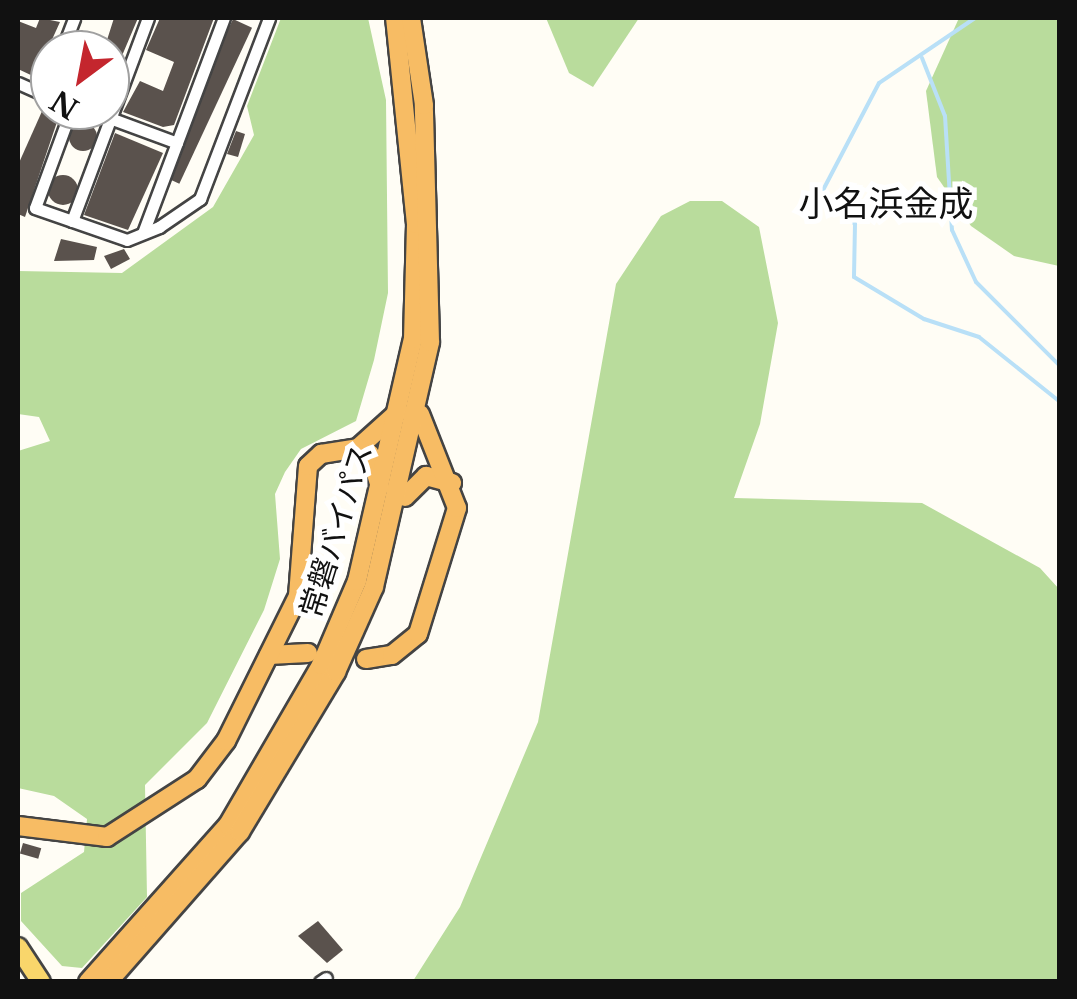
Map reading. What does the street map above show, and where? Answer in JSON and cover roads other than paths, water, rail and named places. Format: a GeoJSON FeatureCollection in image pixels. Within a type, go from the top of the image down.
{"type":"FeatureCollection","features":[{"type":"Feature","properties":{"kind":"highway","name":"常磐バイパス"},"geometry":{"type":"LineString","coordinates":[[112,971],[271,758],[322,666],[410,408],[416,224],[395,18]]}},
{"type":"Feature","properties":{"kind":"highway","name":"常磐バイパス"},"geometry":{"type":"LineString","coordinates":[[88,982],[112,971],[184,904],[286,763],[366,604],[399,507],[430,224],[411,18]]}},
{"type":"Feature","properties":{"kind":"highway"},"geometry":{"type":"LineString","coordinates":[[18,826],[97,838],[132,826],[210,766],[269,656],[300,584],[302,478],[321,454],[358,448],[410,408],[456,486],[418,634],[392,656],[366,659]]}},
{"type":"Feature","properties":{"kind":"highway"},"geometry":{"type":"LineString","coordinates":[[358,448],[376,466],[382,495]]}},
{"type":"Feature","properties":{"kind":"highway"},"geometry":{"type":"LineString","coordinates":[[399,507],[426,476],[456,486]]}},
{"type":"Feature","properties":{"kind":"highway"},"geometry":{"type":"LineString","coordinates":[[269,656],[308,654]]}},
{"type":"Feature","properties":{"kind":"main road"},"geometry":{"type":"LineString","coordinates":[[18,947],[41,982]]}},
{"type":"Feature","properties":{"kind":"street"},"geometry":{"type":"LineString","coordinates":[[130,65],[148,18]]}},
{"type":"Feature","properties":{"kind":"street"},"geometry":{"type":"LineString","coordinates":[[143,233],[224,18]]}},
{"type":"Feature","properties":{"kind":"street"},"geometry":{"type":"LineString","coordinates":[[64,130],[35,208],[126,240],[143,233],[200,198],[264,19]]}},
{"type":"Feature","properties":{"kind":"street"},"geometry":{"type":"LineString","coordinates":[[130,125],[177,143]]}},
{"type":"Feature","properties":{"kind":"street"},"geometry":{"type":"LineString","coordinates":[[72,221],[106,130]]}},
{"type":"Feature","properties":{"kind":"waterway"},"geometry":{"type":"LineString","coordinates":[[975,18],[879,83],[822,192],[855,224],[854,277],[924,319],[979,337],[1060,402]]}},
{"type":"Feature","properties":{"kind":"waterway"},"geometry":{"type":"LineString","coordinates":[[922,58],[945,116],[952,230],[976,282],[1060,366]]}},
{"type":"Feature","properties":{"kind":"district","name":"小名浜金成"},"geometry":{"type":"Point","coordinates":[886,204]}}]}
